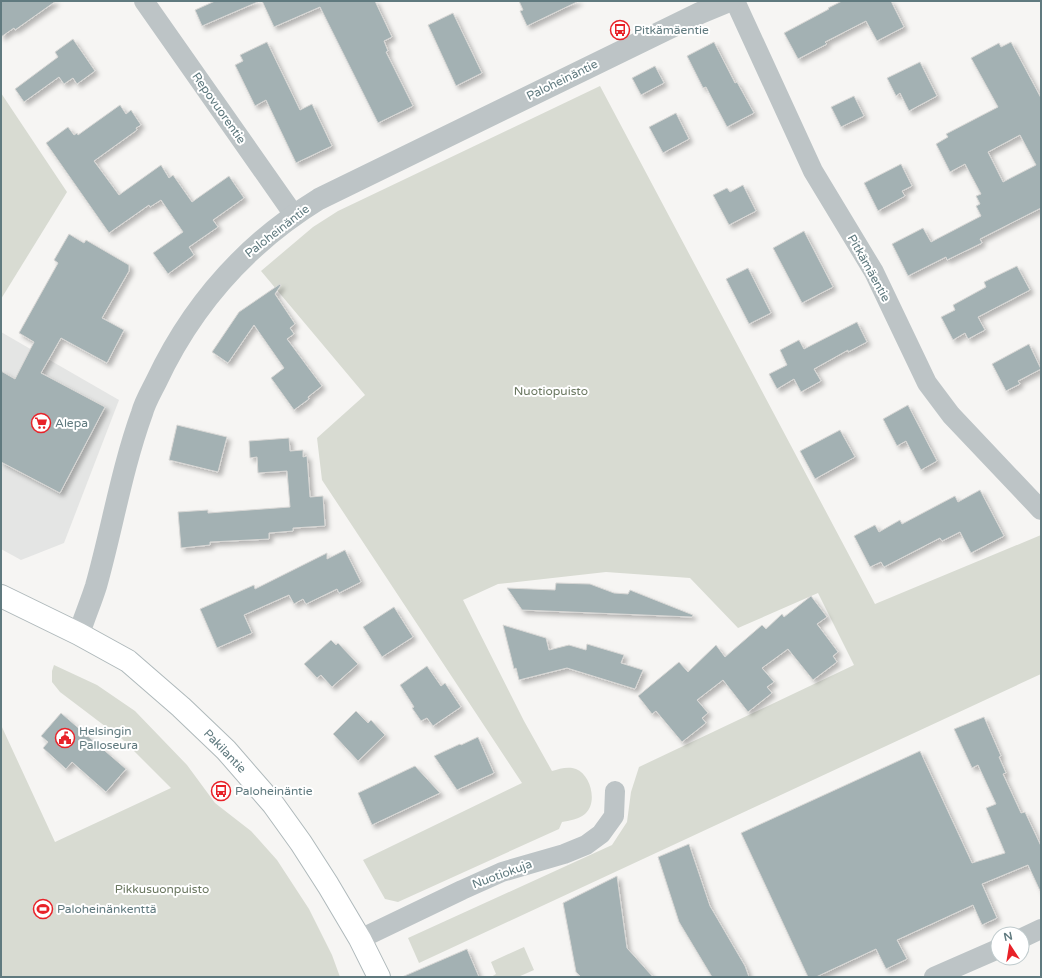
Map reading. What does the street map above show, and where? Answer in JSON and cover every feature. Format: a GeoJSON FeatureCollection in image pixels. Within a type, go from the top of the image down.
{"type":"FeatureCollection","features":[{"type":"Feature","properties":{"kind":"main road","name":"Pakilantie"},"geometry":{"type":"LineString","coordinates":[[1,596],[79,634],[128,661],[181,707],[226,750],[273,804],[328,885],[360,939],[380,977]]}},
{"type":"Feature","properties":{"kind":"street","name":"Repovuorentie"},"geometry":{"type":"LineString","coordinates":[[144,1],[294,215]]}},
{"type":"Feature","properties":{"kind":"street","name":"Paloheinäntie"},"geometry":{"type":"LineString","coordinates":[[79,634],[96,587],[132,444],[142,412],[171,350],[199,308],[222,279],[248,253],[294,215],[318,200],[458,130],[700,13],[729,1]]}},
{"type":"Feature","properties":{"kind":"street","name":"Pitkämäentie"},"geometry":{"type":"LineString","coordinates":[[735,1],[813,171],[874,272],[927,383],[951,415],[1041,510]]}},
{"type":"Feature","properties":{"kind":"street","name":"Nuotiokuja"},"geometry":{"type":"LineString","coordinates":[[360,939],[502,872],[564,854],[586,845],[601,834],[614,816],[615,790]]}},
{"type":"Feature","properties":{"kind":"street"},"geometry":{"type":"LineString","coordinates":[[1030,934],[1041,929]]}},
{"type":"Feature","properties":{"kind":"street"},"geometry":{"type":"LineString","coordinates":[[934,977],[990,952]]}},
{"type":"Feature","properties":{"kind":"shaded area"},"geometry":{"type":"Polygon","coordinates":[[[1,332],[119,400],[64,543],[21,560],[1,549],[1,332]]]}},
{"type":"Feature","properties":{"kind":"green space","name":"Nuotiopuisto"},"geometry":{"type":"Polygon","coordinates":[[[600,86],[875,604],[1041,535],[1041,674],[419,963],[408,938],[612,845],[627,822],[631,792],[639,767],[854,665],[818,593],[738,628],[690,578],[606,572],[498,584],[463,600],[524,721],[552,771],[564,768],[573,768],[581,772],[586,777],[592,797],[589,809],[580,817],[562,822],[559,829],[398,902],[385,899],[363,860],[522,783],[322,480],[317,438],[365,395],[261,271],[313,227],[338,211],[600,86]]]}},
{"type":"Feature","properties":{"kind":"green space"},"geometry":{"type":"Polygon","coordinates":[[[1,93],[67,192],[1,299],[1,93]]]}},
{"type":"Feature","properties":{"kind":"green space","name":"Pikkusuonpuisto"},"geometry":{"type":"Polygon","coordinates":[[[54,665],[97,685],[135,711],[187,765],[215,803],[251,831],[277,860],[309,909],[332,955],[340,977],[1,977],[1,725],[55,842],[171,788],[122,739],[60,692],[52,682],[52,671],[54,665]]]}},
{"type":"Feature","properties":{"kind":"green space"},"geometry":{"type":"Polygon","coordinates":[[[524,947],[534,970],[518,977],[491,977],[496,974],[491,962],[524,947]]]}},
{"type":"Feature","properties":{"kind":"building"},"geometry":{"type":"Polygon","coordinates":[[[1,1],[56,1],[15,30],[14,28],[1,37],[1,1]]]}},
{"type":"Feature","properties":{"kind":"building"},"geometry":{"type":"Polygon","coordinates":[[[215,1],[260,1],[202,26],[195,10],[215,1]]]}},
{"type":"Feature","properties":{"kind":"building"},"geometry":{"type":"Polygon","coordinates":[[[262,1],[375,1],[392,37],[384,41],[388,51],[386,52],[413,106],[378,123],[320,7],[274,27],[262,1]]]}},
{"type":"Feature","properties":{"kind":"building"},"geometry":{"type":"Polygon","coordinates":[[[519,1],[579,1],[527,26],[520,11],[523,10],[519,1]]]}},
{"type":"Feature","properties":{"kind":"building"},"geometry":{"type":"Polygon","coordinates":[[[842,1],[891,1],[904,27],[877,41],[866,21],[825,42],[827,44],[798,59],[784,33],[842,1]]]}},
{"type":"Feature","properties":{"kind":"building"},"geometry":{"type":"Polygon","coordinates":[[[453,13],[482,73],[456,86],[428,25],[453,13]]]}},
{"type":"Feature","properties":{"kind":"building"},"geometry":{"type":"Polygon","coordinates":[[[73,39],[95,71],[77,84],[73,78],[64,84],[59,77],[24,102],[15,89],[58,57],[55,52],[73,39]]]}},
{"type":"Feature","properties":{"kind":"building"},"geometry":{"type":"Polygon","coordinates":[[[267,42],[300,110],[312,104],[332,146],[296,163],[266,100],[255,106],[235,65],[243,61],[240,55],[267,42]]]}},
{"type":"Feature","properties":{"kind":"building"},"geometry":{"type":"Polygon","coordinates":[[[714,42],[735,83],[737,82],[754,113],[727,127],[706,87],[703,88],[687,56],[714,42]]]}},
{"type":"Feature","properties":{"kind":"building"},"geometry":{"type":"Polygon","coordinates":[[[1011,42],[1041,98],[1041,208],[980,239],[982,243],[947,260],[946,257],[908,276],[892,244],[923,228],[931,242],[981,216],[976,206],[980,204],[976,196],[981,194],[965,164],[950,172],[936,144],[948,137],[946,134],[998,107],[971,58],[999,43],[1001,47],[1011,42]],[[1020,135],[988,152],[1003,182],[1036,165],[1020,135]]]}},
{"type":"Feature","properties":{"kind":"building"},"geometry":{"type":"Polygon","coordinates":[[[920,62],[937,96],[909,111],[900,93],[896,96],[887,78],[920,62]]]}},
{"type":"Feature","properties":{"kind":"building"},"geometry":{"type":"Polygon","coordinates":[[[655,66],[664,83],[641,95],[632,78],[655,66]]]}},
{"type":"Feature","properties":{"kind":"building"},"geometry":{"type":"Polygon","coordinates":[[[854,96],[864,116],[841,127],[831,107],[854,96]]]}},
{"type":"Feature","properties":{"kind":"building"},"geometry":{"type":"Polygon","coordinates":[[[120,105],[126,114],[131,110],[141,125],[136,128],[137,130],[94,161],[119,195],[161,165],[169,178],[173,175],[192,202],[229,176],[244,198],[213,220],[218,227],[189,247],[194,255],[168,274],[153,253],[183,232],[161,200],[150,207],[149,205],[109,233],[46,143],[68,127],[74,135],[77,133],[78,135],[120,105]]]}},
{"type":"Feature","properties":{"kind":"building"},"geometry":{"type":"Polygon","coordinates":[[[676,113],[689,139],[663,153],[649,127],[676,113]]]}},
{"type":"Feature","properties":{"kind":"building"},"geometry":{"type":"Polygon","coordinates":[[[901,164],[912,186],[902,191],[905,196],[878,211],[864,183],[901,164]]]}},
{"type":"Feature","properties":{"kind":"building"},"geometry":{"type":"Polygon","coordinates":[[[743,185],[756,211],[729,225],[713,195],[727,188],[730,192],[743,185]]]}},
{"type":"Feature","properties":{"kind":"building"},"geometry":{"type":"Polygon","coordinates":[[[804,231],[833,287],[802,303],[773,248],[804,231]]]}},
{"type":"Feature","properties":{"kind":"building"},"geometry":{"type":"Polygon","coordinates":[[[69,234],[84,243],[86,240],[129,265],[129,271],[102,318],[124,330],[107,363],[61,338],[41,373],[105,407],[60,493],[1,462],[1,371],[15,379],[34,342],[19,333],[58,263],[54,260],[69,234]]]}},
{"type":"Feature","properties":{"kind":"building"},"geometry":{"type":"Polygon","coordinates":[[[1017,266],[1030,290],[978,317],[985,330],[968,339],[965,333],[953,340],[941,317],[955,310],[953,305],[986,287],[984,282],[1017,266]]]}},
{"type":"Feature","properties":{"kind":"building"},"geometry":{"type":"Polygon","coordinates":[[[748,268],[771,313],[749,324],[726,279],[748,268]]]}},
{"type":"Feature","properties":{"kind":"building"},"geometry":{"type":"Polygon","coordinates":[[[280,284],[281,285],[275,294],[295,324],[290,328],[294,334],[287,339],[322,386],[308,397],[309,399],[294,410],[271,378],[284,368],[254,325],[228,363],[212,352],[239,312],[280,284]]]}},
{"type":"Feature","properties":{"kind":"building"},"geometry":{"type":"Polygon","coordinates":[[[857,322],[867,342],[848,352],[848,350],[814,369],[821,381],[801,392],[794,379],[777,389],[769,374],[787,365],[780,350],[799,340],[804,349],[857,322]]]}},
{"type":"Feature","properties":{"kind":"building"},"geometry":{"type":"Polygon","coordinates":[[[1029,344],[1041,369],[1018,381],[1020,384],[1006,391],[992,364],[1029,344]]]}},
{"type":"Feature","properties":{"kind":"building"},"geometry":{"type":"Polygon","coordinates":[[[908,405],[937,461],[921,470],[906,441],[897,446],[883,419],[908,405]]]}},
{"type":"Feature","properties":{"kind":"building"},"geometry":{"type":"Polygon","coordinates":[[[177,425],[227,437],[218,472],[169,460],[177,425]]]}},
{"type":"Feature","properties":{"kind":"building"},"geometry":{"type":"Polygon","coordinates":[[[840,430],[855,457],[815,479],[800,451],[840,430]]]}},
{"type":"Feature","properties":{"kind":"building"},"geometry":{"type":"Polygon","coordinates":[[[289,438],[290,451],[303,450],[303,457],[307,456],[310,497],[323,496],[325,526],[293,528],[293,531],[269,533],[269,539],[210,542],[210,545],[181,548],[178,512],[208,510],[208,513],[290,507],[287,471],[258,473],[257,457],[250,458],[249,441],[289,438]]]}},
{"type":"Feature","properties":{"kind":"building"},"geometry":{"type":"Polygon","coordinates":[[[980,490],[1004,536],[971,553],[960,532],[942,541],[940,538],[884,567],[881,562],[870,567],[854,536],[875,525],[879,532],[900,520],[902,524],[955,496],[958,502],[980,490]]]}},
{"type":"Feature","properties":{"kind":"building"},"geometry":{"type":"Polygon","coordinates":[[[345,550],[361,582],[339,593],[337,589],[306,604],[303,599],[294,604],[289,595],[244,615],[252,633],[217,648],[200,609],[254,585],[255,589],[327,553],[327,559],[345,550]]]}},
{"type":"Feature","properties":{"kind":"building"},"geometry":{"type":"Polygon","coordinates":[[[556,583],[590,584],[614,593],[628,594],[630,590],[693,615],[692,617],[522,610],[507,588],[555,590],[556,583]]]}},
{"type":"Feature","properties":{"kind":"building"},"geometry":{"type":"Polygon","coordinates":[[[811,596],[827,617],[817,624],[838,652],[833,656],[837,662],[813,680],[788,649],[762,668],[774,682],[767,687],[772,693],[748,712],[723,680],[697,700],[708,713],[702,718],[706,723],[682,742],[656,711],[652,714],[638,696],[679,662],[688,672],[716,645],[725,657],[762,625],[766,629],[782,614],[784,617],[811,596]]]}},
{"type":"Feature","properties":{"kind":"building"},"geometry":{"type":"Polygon","coordinates":[[[394,607],[413,637],[382,657],[363,627],[394,607]]]}},
{"type":"Feature","properties":{"kind":"building"},"geometry":{"type":"Polygon","coordinates":[[[503,625],[546,638],[549,650],[569,645],[586,650],[587,644],[624,655],[621,663],[643,670],[635,689],[567,668],[519,680],[516,668],[514,669],[503,625]]]}},
{"type":"Feature","properties":{"kind":"building"},"geometry":{"type":"Polygon","coordinates":[[[331,640],[336,645],[338,643],[358,664],[332,687],[321,675],[317,678],[304,664],[331,640]]]}},
{"type":"Feature","properties":{"kind":"building"},"geometry":{"type":"Polygon","coordinates":[[[427,666],[441,686],[445,683],[461,707],[433,726],[427,718],[421,721],[412,708],[414,707],[400,685],[427,666]]]}},
{"type":"Feature","properties":{"kind":"building"},"geometry":{"type":"Polygon","coordinates":[[[356,711],[368,723],[371,720],[385,735],[358,761],[333,734],[356,711]]]}},
{"type":"Feature","properties":{"kind":"building"},"geometry":{"type":"Polygon","coordinates":[[[61,713],[126,769],[106,792],[72,762],[66,769],[43,748],[48,742],[41,736],[61,713]]]}},
{"type":"Feature","properties":{"kind":"building"},"geometry":{"type":"Polygon","coordinates":[[[984,717],[1001,756],[999,757],[1006,773],[1003,774],[1021,813],[1025,812],[1041,846],[1041,893],[1028,865],[982,884],[997,918],[982,925],[973,905],[897,940],[907,959],[886,969],[876,949],[816,977],[808,977],[741,833],[920,751],[972,863],[1005,853],[986,808],[996,804],[978,765],[972,768],[954,729],[984,717]]]}},
{"type":"Feature","properties":{"kind":"building"},"geometry":{"type":"Polygon","coordinates":[[[478,737],[494,773],[457,790],[434,756],[478,737]]]}},
{"type":"Feature","properties":{"kind":"building"},"geometry":{"type":"Polygon","coordinates":[[[415,766],[440,793],[372,825],[358,793],[415,766]]]}},
{"type":"Feature","properties":{"kind":"building"},"geometry":{"type":"Polygon","coordinates":[[[689,844],[710,906],[745,966],[749,977],[712,977],[679,922],[658,857],[689,844]]]}},
{"type":"Feature","properties":{"kind":"building"},"geometry":{"type":"Polygon","coordinates":[[[617,876],[627,948],[653,977],[581,977],[576,972],[563,903],[617,876]]]}},
{"type":"Feature","properties":{"kind":"building"},"geometry":{"type":"Polygon","coordinates":[[[467,949],[479,977],[402,977],[467,949]]]}},
{"type":"Feature","properties":{"kind":"place","name":"Pitkämäentie"},"geometry":{"type":"Point","coordinates":[620,30]}},
{"type":"Feature","properties":{"kind":"place","name":"Alepa"},"geometry":{"type":"Point","coordinates":[41,423]}},
{"type":"Feature","properties":{"kind":"place","name":"Helsingin Palloseura"},"geometry":{"type":"Point","coordinates":[65,738]}},
{"type":"Feature","properties":{"kind":"place","name":"Paloheinäntie"},"geometry":{"type":"Point","coordinates":[221,791]}},
{"type":"Feature","properties":{"kind":"place","name":"Paloheinänkenttä"},"geometry":{"type":"Point","coordinates":[43,909]}}]}
